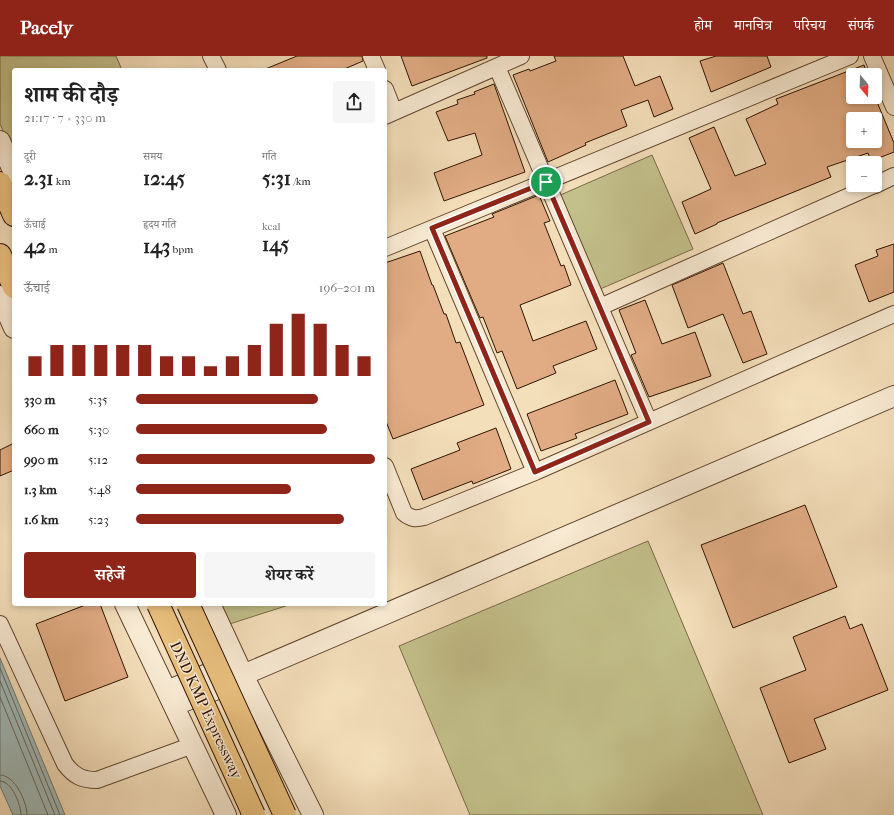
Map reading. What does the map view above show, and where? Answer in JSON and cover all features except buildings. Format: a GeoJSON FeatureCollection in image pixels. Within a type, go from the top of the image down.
{"type":"FeatureCollection","features":[{"type":"Feature","properties":{"kind":"highway"},"geometry":{"type":"LineString","coordinates":[[0,183],[12,210]]}},
{"type":"Feature","properties":{"kind":"highway"},"geometry":{"type":"LineString","coordinates":[[0,255],[12,282]]}},
{"type":"Feature","properties":{"kind":"highway","name":"DND KMP Expressway"},"geometry":{"type":"LineString","coordinates":[[159,606],[254,815]]}},
{"type":"Feature","properties":{"kind":"highway","name":"DND KMP Expressway"},"geometry":{"type":"LineString","coordinates":[[189,606],[285,815]]}},
{"type":"Feature","properties":{"kind":"street"},"geometry":{"type":"LineString","coordinates":[[212,56],[217,68]]}},
{"type":"Feature","properties":{"kind":"street"},"geometry":{"type":"LineString","coordinates":[[371,56],[376,68]]}},
{"type":"Feature","properties":{"kind":"street"},"geometry":{"type":"LineString","coordinates":[[387,100],[390,114],[522,56]]}},
{"type":"Feature","properties":{"kind":"street"},"geometry":{"type":"LineString","coordinates":[[387,247],[850,56]]}},
{"type":"Feature","properties":{"kind":"street"},"geometry":{"type":"LineString","coordinates":[[872,56],[894,107]]}},
{"type":"Feature","properties":{"kind":"street"},"geometry":{"type":"LineString","coordinates":[[497,67],[649,422]]}},
{"type":"Feature","properties":{"kind":"street"},"geometry":{"type":"LineString","coordinates":[[0,141],[12,168]]}},
{"type":"Feature","properties":{"kind":"street"},"geometry":{"type":"LineString","coordinates":[[882,182],[894,176]]}},
{"type":"Feature","properties":{"kind":"street"},"geometry":{"type":"LineString","coordinates":[[600,307],[859,192]]}},
{"type":"Feature","properties":{"kind":"street"},"geometry":{"type":"LineString","coordinates":[[432,228],[535,472]]}},
{"type":"Feature","properties":{"kind":"street"},"geometry":{"type":"LineString","coordinates":[[0,296],[12,323]]}},
{"type":"Feature","properties":{"kind":"street"},"geometry":{"type":"LineString","coordinates":[[387,471],[404,513],[410,518],[416,519],[535,472],[894,314]]}},
{"type":"Feature","properties":{"kind":"street"},"geometry":{"type":"LineString","coordinates":[[387,599],[601,510],[894,383]]}},
{"type":"Feature","properties":{"kind":"street"},"geometry":{"type":"LineString","coordinates":[[170,698],[226,665],[240,668],[894,396]]}},
{"type":"Feature","properties":{"kind":"street"},"geometry":{"type":"LineString","coordinates":[[127,606],[226,815]]}},
{"type":"Feature","properties":{"kind":"street"},"geometry":{"type":"LineString","coordinates":[[211,606],[240,668],[314,815]]}},
{"type":"Feature","properties":{"kind":"street"},"geometry":{"type":"LineString","coordinates":[[240,668],[372,606]]}},
{"type":"Feature","properties":{"kind":"street"},"geometry":{"type":"LineString","coordinates":[[0,624],[65,764],[73,774],[84,780],[97,780],[193,745]]}},
{"type":"Feature","properties":{"kind":"shaded area"},"geometry":{"type":"Polygon","coordinates":[[[0,56],[116,56],[121,68],[12,68],[12,151],[0,124],[0,56]]]}},
{"type":"Feature","properties":{"kind":"shaded area"},"geometry":{"type":"Polygon","coordinates":[[[652,155],[693,249],[598,290],[558,196],[652,155]]]}},
{"type":"Feature","properties":{"kind":"shaded area"},"geometry":{"type":"Polygon","coordinates":[[[648,541],[763,815],[470,815],[399,646],[648,541]]]}},
{"type":"Feature","properties":{"kind":"shaded area"},"geometry":{"type":"Polygon","coordinates":[[[208,606],[286,606],[217,628],[208,606]]]}},
{"type":"Feature","properties":{"kind":"water"},"geometry":{"type":"Polygon","coordinates":[[[0,658],[65,815],[13,815],[0,786],[0,658]]]}},
{"type":"Feature","properties":{"kind":"route"},"geometry":{"type":"LineString","coordinates":[[546,182],[649,422],[535,472],[432,228],[546,182]]}}]}
